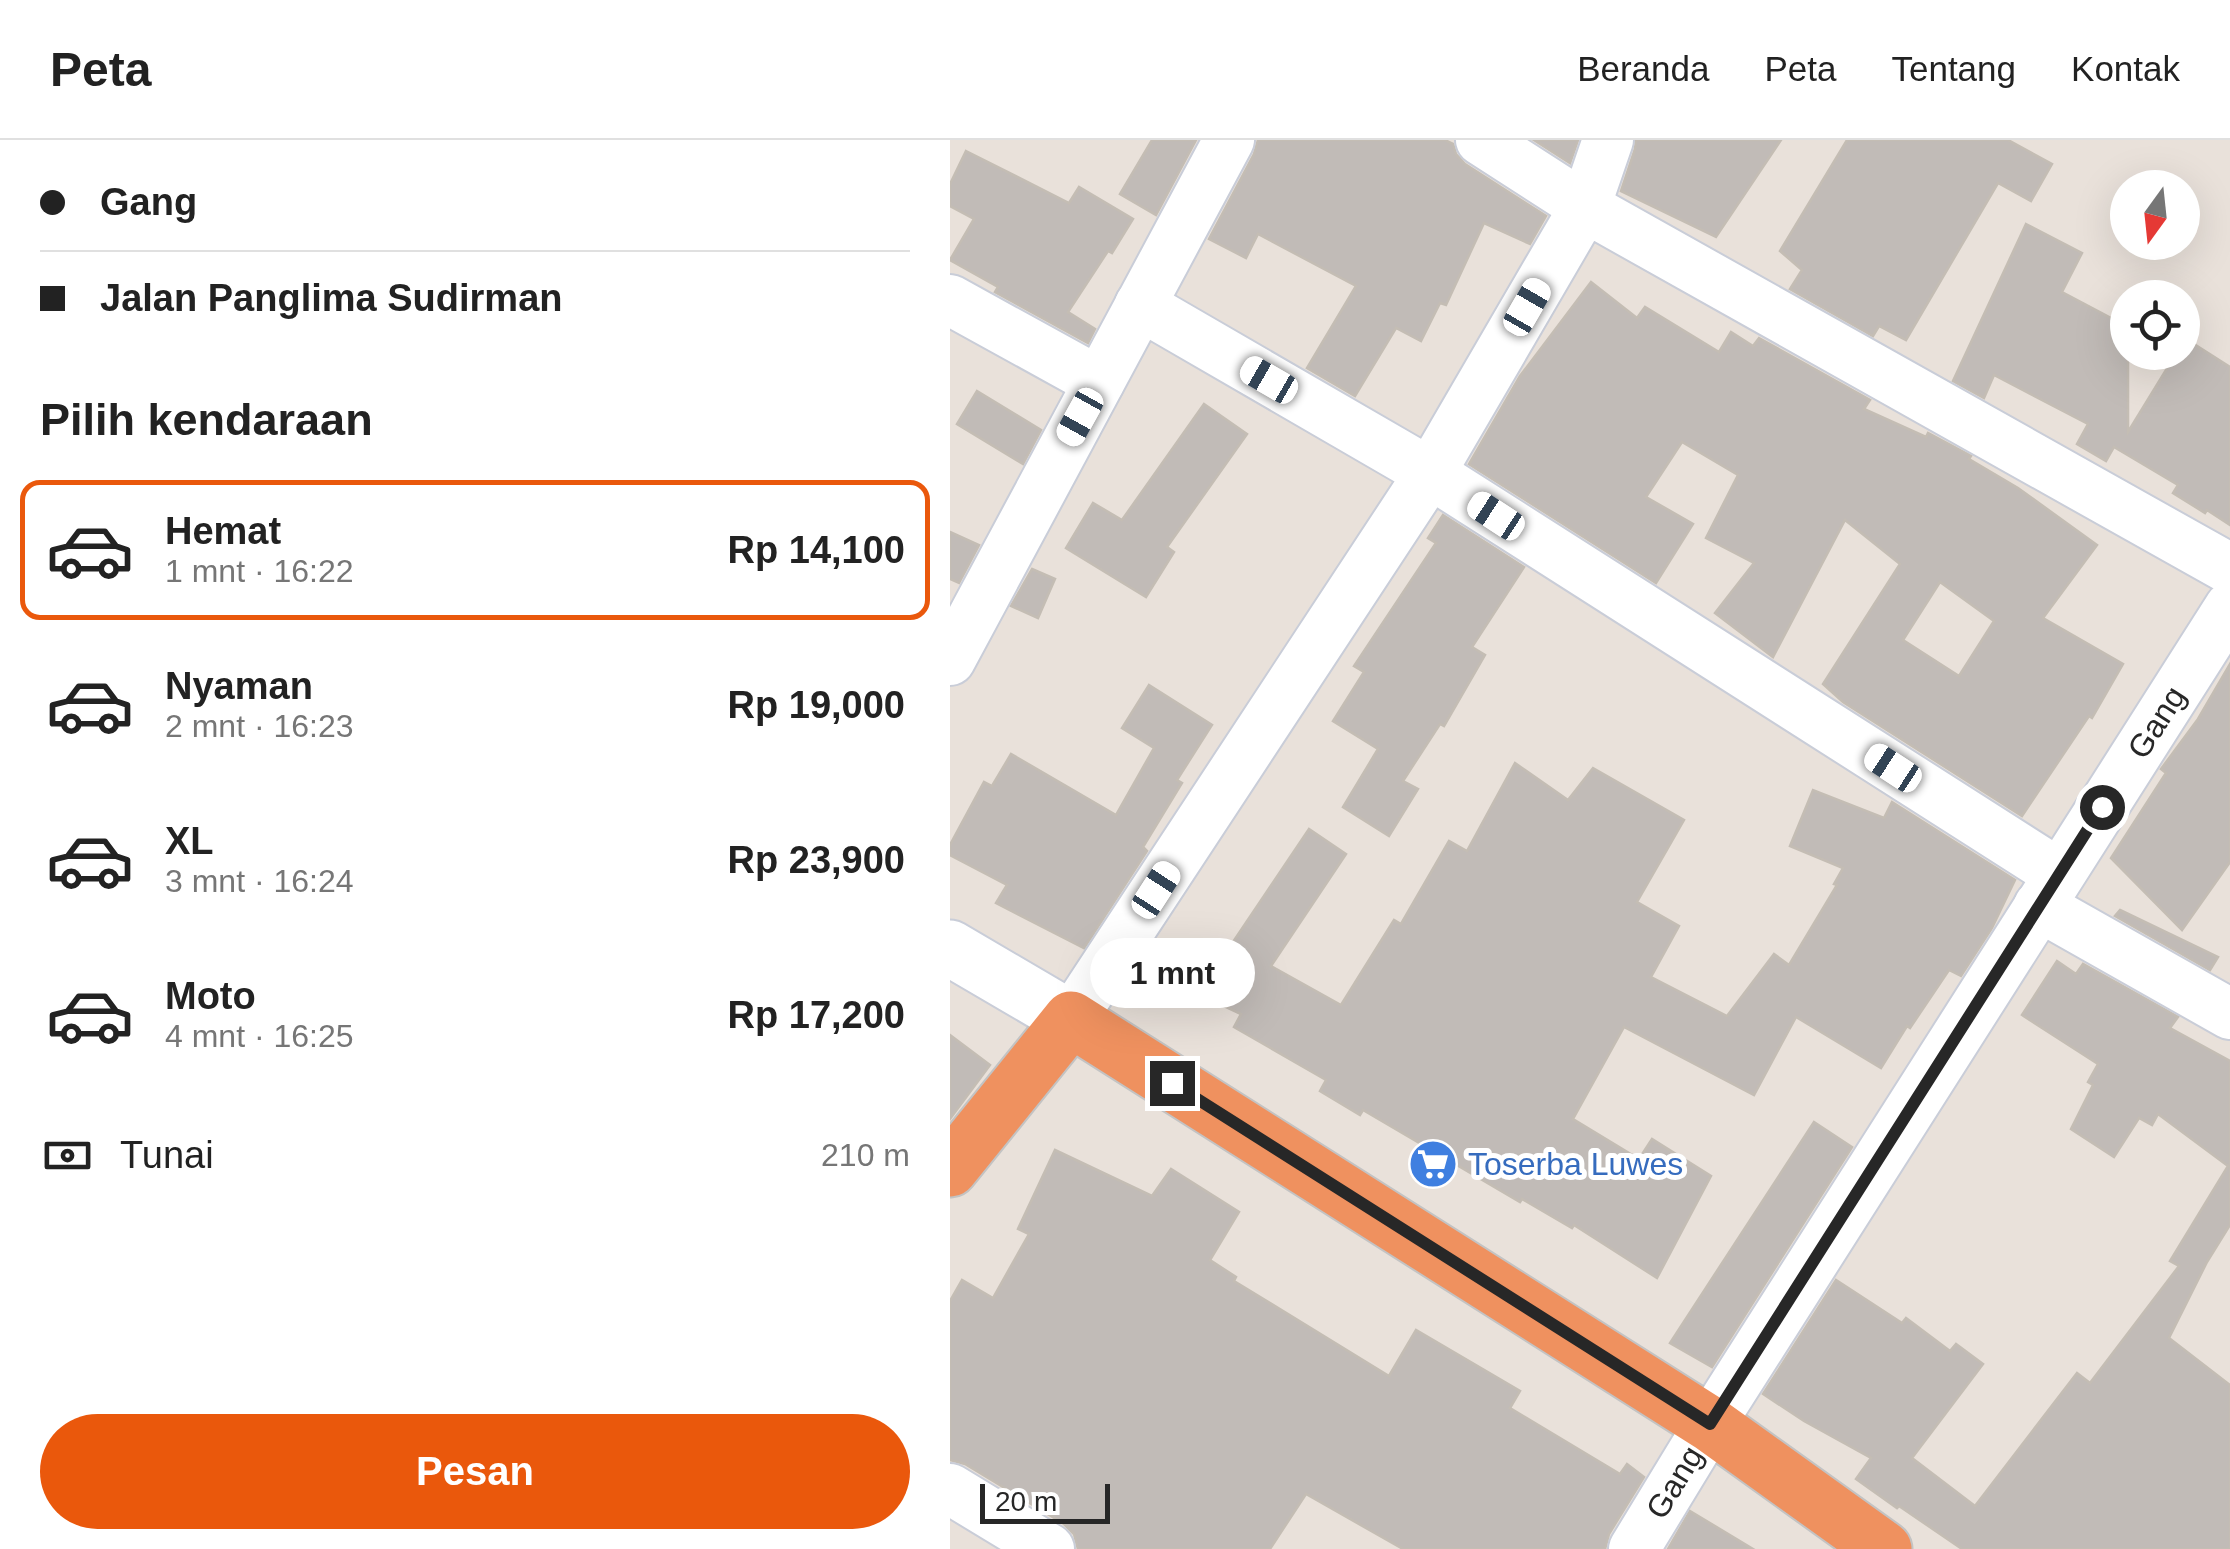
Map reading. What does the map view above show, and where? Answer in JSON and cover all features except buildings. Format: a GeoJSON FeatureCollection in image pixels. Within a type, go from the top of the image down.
{"type":"FeatureCollection","features":[{"type":"Feature","properties":{"kind":"highway"},"geometry":{"type":"LineString","coordinates":[[950,1169],[1071,1019],[1710,1424],[1884,1549]]}},
{"type":"Feature","properties":{"kind":"street"},"geometry":{"type":"LineString","coordinates":[[950,660],[1228,140]]}},
{"type":"Feature","properties":{"kind":"street"},"geometry":{"type":"LineString","coordinates":[[1481,140],[1585,207],[2230,569]]}},
{"type":"Feature","properties":{"kind":"street"},"geometry":{"type":"LineString","coordinates":[[950,948],[1071,1019],[1430,473],[1585,207],[1608,140]]}},
{"type":"Feature","properties":{"kind":"street"},"geometry":{"type":"LineString","coordinates":[[950,300],[1099,382]]}},
{"type":"Feature","properties":{"kind":"street"},"geometry":{"type":"LineString","coordinates":[[1140,305],[1430,473],[2230,1014]]}},
{"type":"Feature","properties":{"kind":"street","name":"Gang"},"geometry":{"type":"LineString","coordinates":[[1634,1549],[2230,607]]}},
{"type":"Feature","properties":{"kind":"street"},"geometry":{"type":"LineString","coordinates":[[950,1488],[1049,1549]]}},
{"type":"Feature","properties":{"kind":"place","name":"Toserba Luwes"},"geometry":{"type":"Point","coordinates":[1433,1164]}},
{"type":"Feature","properties":{"kind":"route"},"geometry":{"type":"LineString","coordinates":[[1172,1083],[1710,1424],[2102,807]]}}]}
